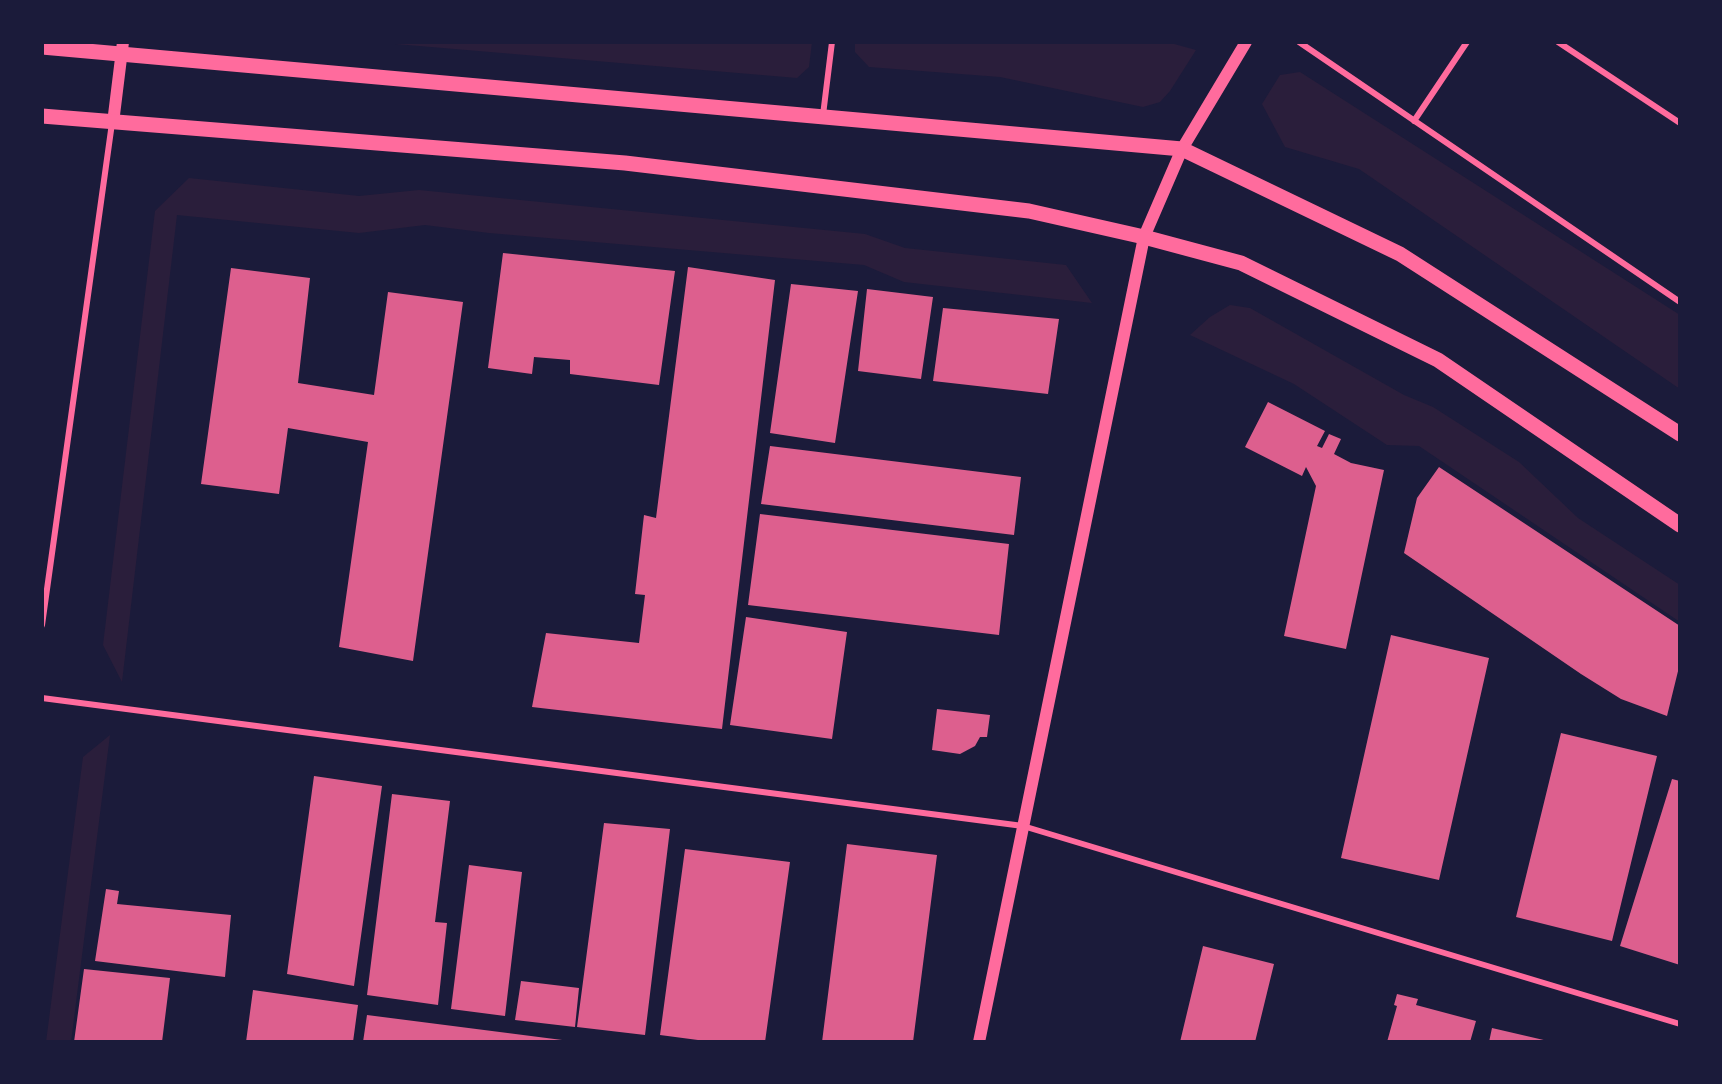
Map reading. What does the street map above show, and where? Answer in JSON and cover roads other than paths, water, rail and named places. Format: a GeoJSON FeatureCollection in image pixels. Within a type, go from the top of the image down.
{"type":"FeatureCollection","features":[{"type":"Feature","properties":{"kind":"main road"},"geometry":{"type":"LineString","coordinates":[[980,1042],[1144,237],[1182,149],[1246,42]]}},
{"type":"Feature","properties":{"kind":"main road"},"geometry":{"type":"LineString","coordinates":[[42,47],[122,48],[1182,149],[1400,254],[1680,434]]}},
{"type":"Feature","properties":{"kind":"main road"},"geometry":{"type":"LineString","coordinates":[[112,123],[122,48]]}},
{"type":"Feature","properties":{"kind":"main road"},"geometry":{"type":"LineString","coordinates":[[42,116],[625,163],[1029,211],[1144,237],[1241,263],[1438,360],[1680,525]]}},
{"type":"Feature","properties":{"kind":"street"},"geometry":{"type":"LineString","coordinates":[[823,115],[832,42]]}},
{"type":"Feature","properties":{"kind":"street"},"geometry":{"type":"LineString","coordinates":[[1299,42],[1680,302]]}},
{"type":"Feature","properties":{"kind":"street"},"geometry":{"type":"LineString","coordinates":[[1414,122],[1467,42]]}},
{"type":"Feature","properties":{"kind":"street"},"geometry":{"type":"LineString","coordinates":[[1558,42],[1680,123]]}},
{"type":"Feature","properties":{"kind":"street"},"geometry":{"type":"LineString","coordinates":[[42,625],[112,123]]}},
{"type":"Feature","properties":{"kind":"street"},"geometry":{"type":"LineString","coordinates":[[42,698],[1023,826],[1680,1024]]}}]}
